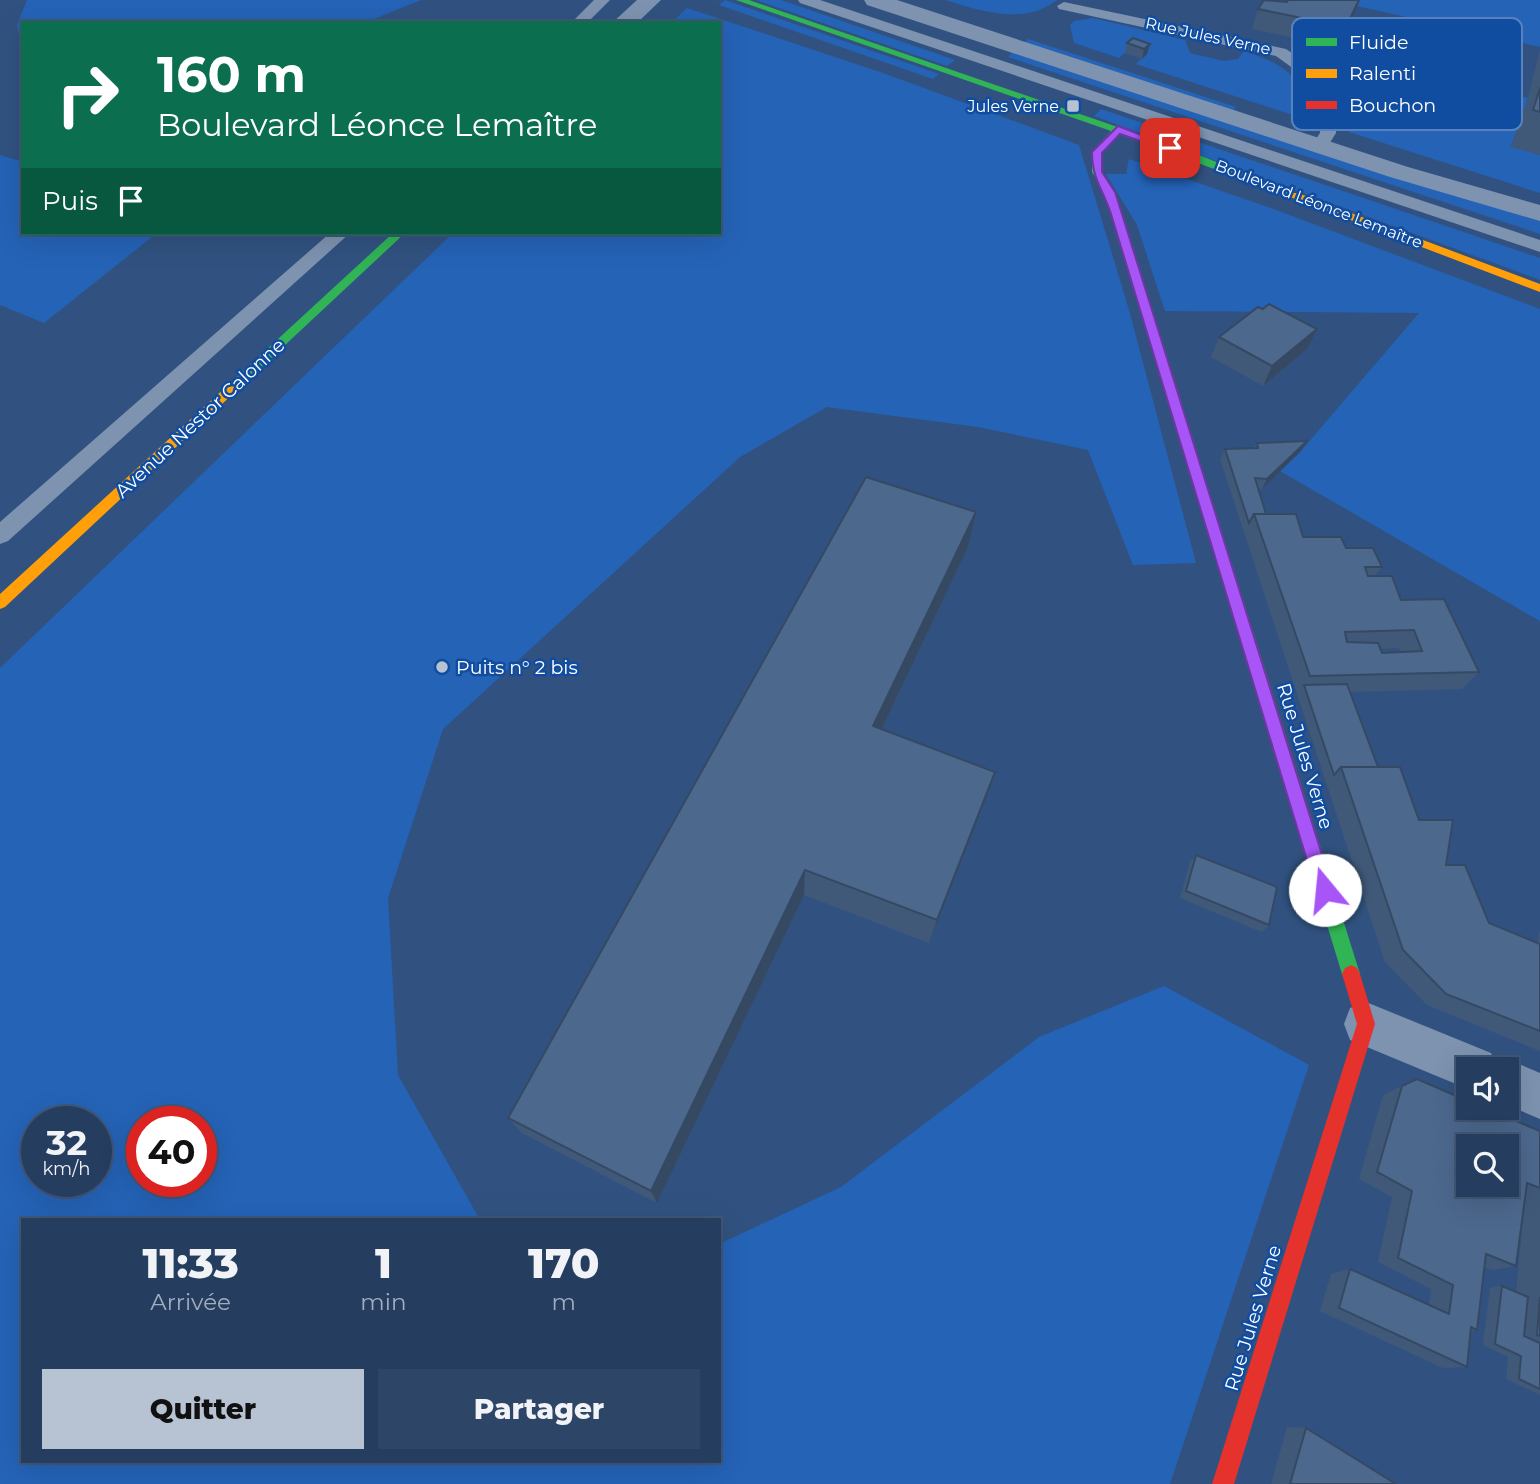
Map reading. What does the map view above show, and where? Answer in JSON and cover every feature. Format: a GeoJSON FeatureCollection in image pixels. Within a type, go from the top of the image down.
{"type":"FeatureCollection","features":[{"type":"Feature","properties":{"kind":"street"},"geometry":{"type":"LineString","coordinates":[[625,21],[650,0]]}},
{"type":"Feature","properties":{"kind":"street","name":"Boulevard Léonce Lemaître"},"geometry":{"type":"LineString","coordinates":[[740,0],[1281,188],[1540,288]]}},
{"type":"Feature","properties":{"kind":"street"},"geometry":{"type":"LineString","coordinates":[[875,0],[1320,145],[1540,213]]}},
{"type":"Feature","properties":{"kind":"street","name":"Rue Jules Verne"},"geometry":{"type":"LineString","coordinates":[[1118,130],[1097,152],[1097,172],[1110,192],[1366,1024],[1223,1484]]}},
{"type":"Feature","properties":{"kind":"street","name":"Avenue Nestor Calonne"},"geometry":{"type":"LineString","coordinates":[[0,603],[396,235]]}},
{"type":"Feature","properties":{"kind":"street"},"geometry":{"type":"LineString","coordinates":[[1366,1024],[1456,1061]]}},
{"type":"Feature","properties":{"kind":"street"},"geometry":{"type":"LineString","coordinates":[[1519,1087],[1540,1096]]}},
{"type":"Feature","properties":{"kind":"lane"},"geometry":{"type":"LineString","coordinates":[[580,21],[603,0]]}},
{"type":"Feature","properties":{"kind":"lane"},"geometry":{"type":"LineString","coordinates":[[805,0],[1540,246]]}},
{"type":"Feature","properties":{"kind":"lane","name":"Rue Jules Verne"},"geometry":{"type":"LineString","coordinates":[[1064,6],[1282,52],[1292,59]]}},
{"type":"Feature","properties":{"kind":"lane","name":"Rue Jules Verne"},"geometry":{"type":"LineString","coordinates":[[1320,145],[1328,130]]}},
{"type":"Feature","properties":{"kind":"lane"},"geometry":{"type":"LineString","coordinates":[[0,534],[339,235]]}},
{"type":"Feature","properties":{"kind":"shaded area"},"geometry":{"type":"Polygon","coordinates":[[[27,0],[421,0],[369,21],[21,21],[21,45],[17,25],[27,0]]]}},
{"type":"Feature","properties":{"kind":"shaded area"},"geometry":{"type":"Polygon","coordinates":[[[725,0],[939,74],[933,79],[719,5],[725,0]]]}},
{"type":"Feature","properties":{"kind":"shaded area"},"geometry":{"type":"Polygon","coordinates":[[[756,0],[781,0],[955,60],[947,66],[756,0]]]}},
{"type":"Feature","properties":{"kind":"shaded area"},"geometry":{"type":"Polygon","coordinates":[[[945,0],[1057,0],[1031,13],[1002,14],[945,0]]]}},
{"type":"Feature","properties":{"kind":"shaded area"},"geometry":{"type":"Polygon","coordinates":[[[1330,0],[1540,0],[1540,47],[1522,43],[1522,18],[1410,18],[1330,0]]]}},
{"type":"Feature","properties":{"kind":"shaded area"},"geometry":{"type":"Polygon","coordinates":[[[687,8],[883,73],[1079,145],[1129,310],[1196,563],[1133,565],[1088,450],[978,427],[827,407],[740,457],[443,729],[388,898],[398,1075],[479,1218],[21,1218],[21,1463],[721,1463],[721,1243],[841,1187],[1039,1037],[1164,986],[1309,1065],[1170,1484],[0,1484],[0,668],[451,235],[721,235],[721,21],[673,21],[687,8]]]}},
{"type":"Feature","properties":{"kind":"shaded area"},"geometry":{"type":"Polygon","coordinates":[[[1093,18],[1185,40],[1190,53],[1223,61],[1238,59],[1244,51],[1263,58],[1292,76],[1292,115],[1136,64],[1146,54],[1130,48],[1119,58],[1074,43],[1070,25],[1074,21],[1093,18]]]}},
{"type":"Feature","properties":{"kind":"shaded area"},"geometry":{"type":"Polygon","coordinates":[[[1028,39],[1236,107],[1232,113],[1023,44],[1028,39]]]}},
{"type":"Feature","properties":{"kind":"shaded area"},"geometry":{"type":"Polygon","coordinates":[[[1014,51],[1540,218],[1540,234],[1008,57],[1014,51]]]}},
{"type":"Feature","properties":{"kind":"shaded area"},"geometry":{"type":"Polygon","coordinates":[[[1522,97],[1528,98],[1522,115],[1522,97]]]}},
{"type":"Feature","properties":{"kind":"shaded area"},"geometry":{"type":"Polygon","coordinates":[[[1101,109],[1540,258],[1540,280],[1094,116],[1101,109]]]}},
{"type":"Feature","properties":{"kind":"shaded area"},"geometry":{"type":"Polygon","coordinates":[[[1517,130],[1511,146],[1540,155],[1540,193],[1349,132],[1517,130]]]}},
{"type":"Feature","properties":{"kind":"shaded area"},"geometry":{"type":"Polygon","coordinates":[[[0,155],[21,161],[21,235],[154,235],[44,323],[0,305],[0,155]]]}},
{"type":"Feature","properties":{"kind":"shaded area"},"geometry":{"type":"Polygon","coordinates":[[[1129,159],[1265,206],[1540,309],[1540,621],[1280,471],[1301,451],[1419,313],[1165,311],[1137,225],[1106,174],[1126,174],[1129,159]]]}},
{"type":"Feature","properties":{"kind":"building"},"geometry":{"type":"Polygon","coordinates":[[[1264,0],[1359,0],[1350,18],[1302,18],[1258,9],[1264,0]]]}},
{"type":"Feature","properties":{"kind":"building"},"geometry":{"type":"Polygon","coordinates":[[[1133,38],[1150,44],[1144,49],[1127,43],[1133,38]]]}},
{"type":"Feature","properties":{"kind":"building"},"geometry":{"type":"Polygon","coordinates":[[[1540,88],[1540,112],[1533,110],[1540,88]]]}},
{"type":"Feature","properties":{"kind":"building"},"geometry":{"type":"Polygon","coordinates":[[[1269,304],[1317,329],[1272,366],[1219,337],[1258,307],[1263,309],[1269,304]]]}},
{"type":"Feature","properties":{"kind":"building"},"geometry":{"type":"Polygon","coordinates":[[[1307,441],[1267,479],[1255,478],[1266,514],[1254,514],[1249,523],[1225,449],[1258,448],[1257,443],[1307,441]]]}},
{"type":"Feature","properties":{"kind":"building"},"geometry":{"type":"Polygon","coordinates":[[[866,477],[976,512],[873,726],[995,772],[937,920],[805,870],[651,1191],[508,1118],[866,477]]]}},
{"type":"Feature","properties":{"kind":"building"},"geometry":{"type":"Polygon","coordinates":[[[1254,514],[1296,514],[1303,537],[1341,537],[1346,548],[1373,548],[1382,567],[1365,567],[1368,576],[1392,576],[1401,600],[1444,599],[1479,672],[1310,676],[1254,514]],[[1414,630],[1345,632],[1347,642],[1378,643],[1382,653],[1422,651],[1414,630]]]}},
{"type":"Feature","properties":{"kind":"building"},"geometry":{"type":"Polygon","coordinates":[[[1347,684],[1378,767],[1341,767],[1334,775],[1304,685],[1347,684]]]}},
{"type":"Feature","properties":{"kind":"building"},"geometry":{"type":"Polygon","coordinates":[[[1341,767],[1400,767],[1419,820],[1453,820],[1446,865],[1465,865],[1489,923],[1540,944],[1540,1031],[1446,994],[1403,950],[1341,767]]]}},
{"type":"Feature","properties":{"kind":"building"},"geometry":{"type":"Polygon","coordinates":[[[1196,855],[1277,887],[1269,925],[1186,891],[1196,855]]]}},
{"type":"Feature","properties":{"kind":"building"},"geometry":{"type":"Polygon","coordinates":[[[1417,1079],[1456,1096],[1456,1120],[1514,1120],[1540,1131],[1540,1188],[1527,1183],[1516,1266],[1486,1254],[1477,1330],[1471,1327],[1467,1367],[1339,1308],[1350,1269],[1449,1314],[1453,1285],[1398,1258],[1412,1191],[1377,1172],[1402,1086],[1417,1079]]]}},
{"type":"Feature","properties":{"kind":"building"},"geometry":{"type":"Polygon","coordinates":[[[1502,1286],[1528,1297],[1524,1336],[1540,1343],[1540,1389],[1519,1379],[1521,1356],[1495,1344],[1502,1286]]]}},
{"type":"Feature","properties":{"kind":"building"},"geometry":{"type":"Polygon","coordinates":[[[1540,1297],[1540,1336],[1537,1335],[1540,1297]]]}},
{"type":"Feature","properties":{"kind":"building"},"geometry":{"type":"Polygon","coordinates":[[[1306,1428],[1396,1484],[1290,1484],[1306,1428]]]}},
{"type":"Feature","properties":{"kind":"traffic: fast"},"geometry":{"type":"LineString","coordinates":[[740,0],[1195,157],[1294,195]]}},
{"type":"Feature","properties":{"kind":"traffic: fast"},"geometry":{"type":"LineString","coordinates":[[1118,130],[1097,152],[1097,172],[1110,192],[1172,394]]}},
{"type":"Feature","properties":{"kind":"traffic: fast"},"geometry":{"type":"LineString","coordinates":[[233,387],[397,235]]}},
{"type":"Feature","properties":{"kind":"traffic: fast"},"geometry":{"type":"LineString","coordinates":[[1263,689],[1351,974]]}},
{"type":"Feature","properties":{"kind":"traffic: slow"},"geometry":{"type":"LineString","coordinates":[[1294,195],[1540,288]]}},
{"type":"Feature","properties":{"kind":"traffic: slow"},"geometry":{"type":"LineString","coordinates":[[0,603],[233,387]]}},
{"type":"Feature","properties":{"kind":"traffic: slow"},"geometry":{"type":"LineString","coordinates":[[1172,394],[1263,689]]}},
{"type":"Feature","properties":{"kind":"traffic: jam"},"geometry":{"type":"LineString","coordinates":[[1223,1484],[1366,1024],[1351,974]]}},
{"type":"Feature","properties":{"kind":"place","name":"Jules Verne"},"geometry":{"type":"Point","coordinates":[1073,106]}},
{"type":"Feature","properties":{"kind":"place","name":"Puits n° 2 bis"},"geometry":{"type":"Point","coordinates":[442,667]}},
{"type":"Feature","properties":{"kind":"route"},"geometry":{"type":"LineString","coordinates":[[1170,148],[1118,130],[1097,152],[1097,172],[1110,192],[1325,890]]}}]}
